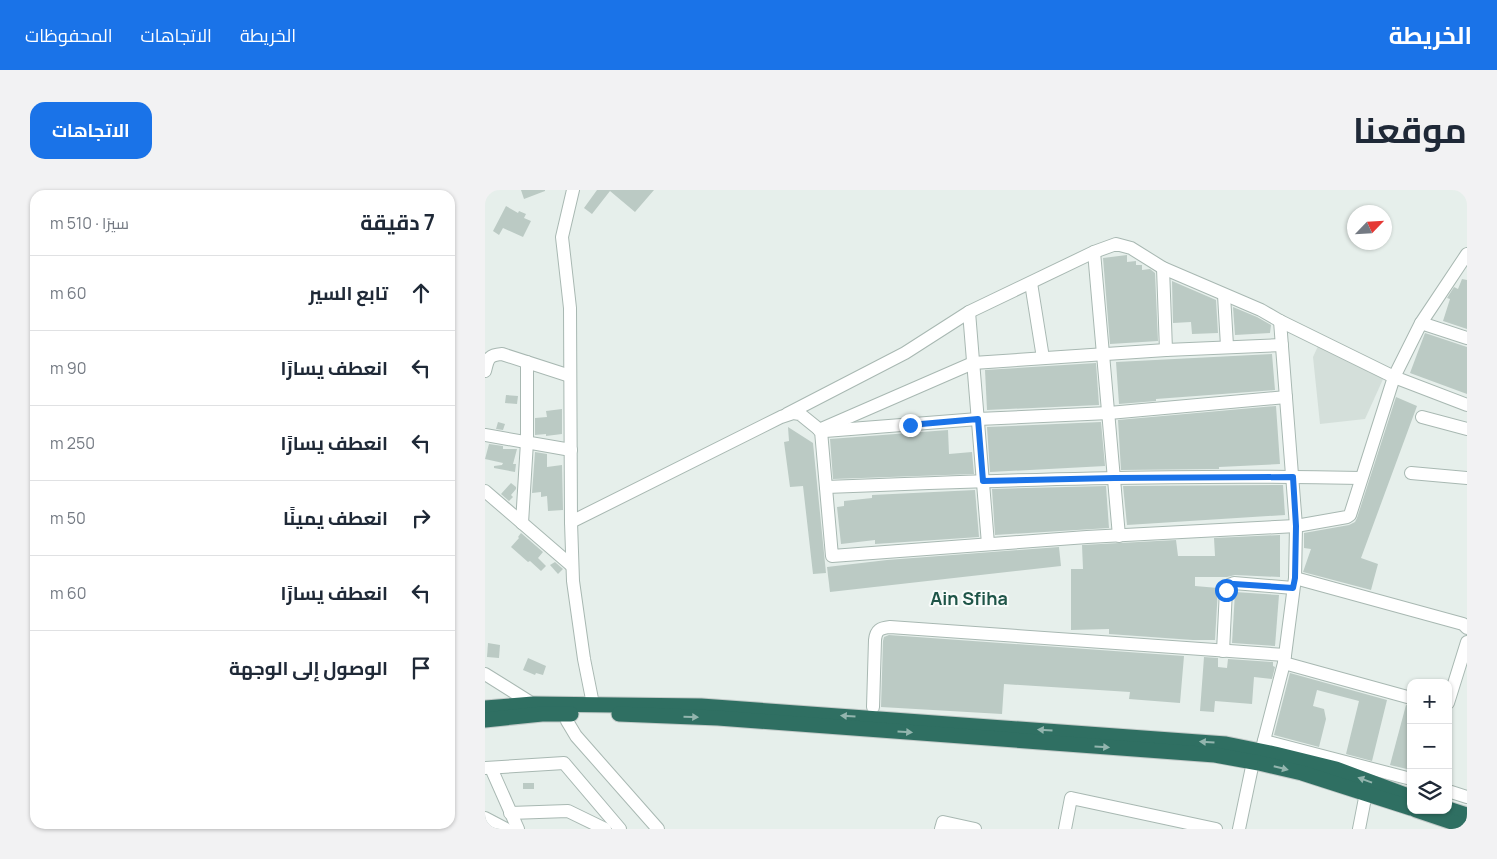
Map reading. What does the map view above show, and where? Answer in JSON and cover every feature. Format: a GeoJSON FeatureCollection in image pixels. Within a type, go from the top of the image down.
{"type":"FeatureCollection","features":[{"type":"Feature","properties":{"kind":"highway"},"geometry":{"type":"LineString","coordinates":[[485,708],[535,709],[593,704],[701,706],[1225,744],[1337,769],[1407,795]]}},
{"type":"Feature","properties":{"kind":"highway"},"geometry":{"type":"LineString","coordinates":[[485,720],[535,709],[567,714],[718,718],[1215,755],[1260,751],[1302,773],[1407,807]]}},
{"type":"Feature","properties":{"kind":"highway"},"geometry":{"type":"LineString","coordinates":[[1452,810],[1467,815]]}},
{"type":"Feature","properties":{"kind":"highway"},"geometry":{"type":"LineString","coordinates":[[1428,814],[1467,827]]}},
{"type":"Feature","properties":{"kind":"street"},"geometry":{"type":"LineString","coordinates":[[573,190],[562,237],[570,308],[572,566],[579,626],[593,704]]}},
{"type":"Feature","properties":{"kind":"street"},"geometry":{"type":"LineString","coordinates":[[571,522],[905,353],[969,312],[1095,252],[1116,244],[1131,248],[1163,268],[1261,310],[1394,376],[1467,405]]}},
{"type":"Feature","properties":{"kind":"street"},"geometry":{"type":"LineString","coordinates":[[1095,252],[1119,536]]}},
{"type":"Feature","properties":{"kind":"street"},"geometry":{"type":"LineString","coordinates":[[781,417],[793,413],[800,414],[820,430],[831,556],[988,544],[1296,526],[1347,517],[1350,515],[1394,376],[1421,323],[1462,271],[1467,254]]}},
{"type":"Feature","properties":{"kind":"street"},"geometry":{"type":"LineString","coordinates":[[1163,268],[1167,350]]}},
{"type":"Feature","properties":{"kind":"street"},"geometry":{"type":"LineString","coordinates":[[1031,283],[1043,358]]}},
{"type":"Feature","properties":{"kind":"street"},"geometry":{"type":"LineString","coordinates":[[1224,295],[1227,346]]}},
{"type":"Feature","properties":{"kind":"street"},"geometry":{"type":"LineString","coordinates":[[969,312],[988,544]]}},
{"type":"Feature","properties":{"kind":"street"},"geometry":{"type":"LineString","coordinates":[[1239,829],[1284,659],[1294,583],[1296,526],[1280,321]]}},
{"type":"Feature","properties":{"kind":"street"},"geometry":{"type":"LineString","coordinates":[[1421,323],[1467,338]]}},
{"type":"Feature","properties":{"kind":"street"},"geometry":{"type":"LineString","coordinates":[[820,430],[973,363],[1227,346],[1282,345]]}},
{"type":"Feature","properties":{"kind":"street"},"geometry":{"type":"LineString","coordinates":[[485,371],[488,359],[493,355],[502,354],[570,376]]}},
{"type":"Feature","properties":{"kind":"street"},"geometry":{"type":"LineString","coordinates":[[523,523],[527,442],[527,362]]}},
{"type":"Feature","properties":{"kind":"street"},"geometry":{"type":"LineString","coordinates":[[820,430],[978,419],[1109,413],[1286,398]]}},
{"type":"Feature","properties":{"kind":"street"},"geometry":{"type":"LineString","coordinates":[[1422,417],[1467,429]]}},
{"type":"Feature","properties":{"kind":"street"},"geometry":{"type":"LineString","coordinates":[[485,435],[571,450]]}},
{"type":"Feature","properties":{"kind":"street"},"geometry":{"type":"LineString","coordinates":[[1411,473],[1467,478]]}},
{"type":"Feature","properties":{"kind":"street"},"geometry":{"type":"LineString","coordinates":[[826,487],[1114,478],[1361,478]]}},
{"type":"Feature","properties":{"kind":"street"},"geometry":{"type":"LineString","coordinates":[[485,491],[572,566]]}},
{"type":"Feature","properties":{"kind":"street"},"geometry":{"type":"LineString","coordinates":[[1223,652],[1226,590],[1229,585],[1234,584],[1294,583],[1463,624],[1467,628]]}},
{"type":"Feature","properties":{"kind":"street"},"geometry":{"type":"LineString","coordinates":[[873,707],[876,633],[879,629],[890,627],[1223,652],[1284,659],[1407,697]]}},
{"type":"Feature","properties":{"kind":"street"},"geometry":{"type":"LineString","coordinates":[[1452,690],[1467,642]]}},
{"type":"Feature","properties":{"kind":"street"},"geometry":{"type":"LineString","coordinates":[[485,674],[535,709]]}},
{"type":"Feature","properties":{"kind":"street"},"geometry":{"type":"LineString","coordinates":[[567,714],[567,721],[576,736],[657,829]]}},
{"type":"Feature","properties":{"kind":"street"},"geometry":{"type":"LineString","coordinates":[[1260,751],[1407,778]]}},
{"type":"Feature","properties":{"kind":"street"},"geometry":{"type":"LineString","coordinates":[[518,829],[488,768],[564,763],[620,829]]}},
{"type":"Feature","properties":{"kind":"street"},"geometry":{"type":"LineString","coordinates":[[1452,791],[1467,796]]}},
{"type":"Feature","properties":{"kind":"street"},"geometry":{"type":"LineString","coordinates":[[1359,829],[1366,793]]}},
{"type":"Feature","properties":{"kind":"street"},"geometry":{"type":"LineString","coordinates":[[1065,829],[1071,798],[1216,829]]}},
{"type":"Feature","properties":{"kind":"street"},"geometry":{"type":"LineString","coordinates":[[510,813],[568,811],[605,829]]}},
{"type":"Feature","properties":{"kind":"street"},"geometry":{"type":"LineString","coordinates":[[485,818],[506,829]]}},
{"type":"Feature","properties":{"kind":"street"},"geometry":{"type":"LineString","coordinates":[[941,829],[943,822],[975,829]]}},
{"type":"Feature","properties":{"kind":"shaded area"},"geometry":{"type":"Polygon","coordinates":[[[1319,344],[1384,377],[1365,419],[1320,424],[1313,357],[1319,344]]]}},
{"type":"Feature","properties":{"kind":"building"},"geometry":{"type":"Polygon","coordinates":[[[521,190],[545,190],[545,191],[524,199],[521,190]]]}},
{"type":"Feature","properties":{"kind":"building"},"geometry":{"type":"Polygon","coordinates":[[[597,190],[654,190],[635,212],[610,191],[592,214],[584,208],[597,190]]]}},
{"type":"Feature","properties":{"kind":"building"},"geometry":{"type":"Polygon","coordinates":[[[506,206],[518,213],[519,211],[526,214],[524,218],[531,221],[523,237],[503,228],[499,235],[493,231],[506,206]]]}},
{"type":"Feature","properties":{"kind":"building"},"geometry":{"type":"Polygon","coordinates":[[[1127,255],[1127,262],[1136,261],[1136,265],[1142,265],[1142,270],[1150,269],[1155,273],[1158,341],[1110,344],[1103,258],[1127,255]]]}},
{"type":"Feature","properties":{"kind":"building"},"geometry":{"type":"Polygon","coordinates":[[[1462,279],[1467,280],[1467,329],[1443,321],[1450,299],[1447,298],[1454,287],[1458,289],[1462,279]]]}},
{"type":"Feature","properties":{"kind":"building"},"geometry":{"type":"Polygon","coordinates":[[[1172,281],[1216,300],[1218,333],[1192,334],[1191,322],[1173,323],[1172,281]]]}},
{"type":"Feature","properties":{"kind":"building"},"geometry":{"type":"Polygon","coordinates":[[[1233,307],[1271,325],[1270,333],[1235,335],[1233,307]]]}},
{"type":"Feature","properties":{"kind":"building"},"geometry":{"type":"Polygon","coordinates":[[[1425,333],[1467,347],[1467,394],[1410,373],[1425,333]]]}},
{"type":"Feature","properties":{"kind":"building"},"geometry":{"type":"Polygon","coordinates":[[[1272,354],[1275,390],[1156,399],[1156,401],[1119,404],[1116,362],[1272,354]]]}},
{"type":"Feature","properties":{"kind":"building"},"geometry":{"type":"Polygon","coordinates":[[[1096,363],[1099,405],[987,410],[985,370],[1096,363]]]}},
{"type":"Feature","properties":{"kind":"building"},"geometry":{"type":"Polygon","coordinates":[[[506,395],[518,396],[517,404],[505,403],[506,395]]]}},
{"type":"Feature","properties":{"kind":"building"},"geometry":{"type":"Polygon","coordinates":[[[1396,397],[1417,406],[1361,558],[1378,564],[1371,590],[1303,572],[1311,549],[1304,548],[1304,533],[1349,525],[1355,522],[1396,397]]]}},
{"type":"Feature","properties":{"kind":"building"},"geometry":{"type":"Polygon","coordinates":[[[1276,406],[1280,464],[1219,467],[1219,469],[1121,470],[1118,420],[1276,406]]]}},
{"type":"Feature","properties":{"kind":"building"},"geometry":{"type":"Polygon","coordinates":[[[562,409],[562,434],[535,435],[535,418],[547,417],[546,411],[562,409]]]}},
{"type":"Feature","properties":{"kind":"building"},"geometry":{"type":"Polygon","coordinates":[[[498,422],[505,424],[503,430],[496,429],[498,422]]]}},
{"type":"Feature","properties":{"kind":"building"},"geometry":{"type":"Polygon","coordinates":[[[1101,422],[1105,466],[990,472],[987,427],[1101,422]]]}},
{"type":"Feature","properties":{"kind":"building"},"geometry":{"type":"Polygon","coordinates":[[[788,427],[813,443],[826,573],[813,574],[803,486],[790,487],[784,442],[789,441],[788,427]]]}},
{"type":"Feature","properties":{"kind":"building"},"geometry":{"type":"Polygon","coordinates":[[[948,430],[949,454],[972,452],[974,474],[833,479],[830,439],[948,430]]]}},
{"type":"Feature","properties":{"kind":"building"},"geometry":{"type":"Polygon","coordinates":[[[489,444],[503,446],[503,449],[517,449],[513,464],[516,464],[515,472],[494,468],[494,466],[502,465],[503,463],[485,459],[489,444]]]}},
{"type":"Feature","properties":{"kind":"building"},"geometry":{"type":"Polygon","coordinates":[[[535,452],[547,454],[547,467],[562,465],[563,510],[548,511],[547,496],[541,497],[541,492],[532,493],[535,452]]]}},
{"type":"Feature","properties":{"kind":"building"},"geometry":{"type":"Polygon","coordinates":[[[511,483],[516,489],[509,501],[501,494],[511,483]]]}},
{"type":"Feature","properties":{"kind":"building"},"geometry":{"type":"Polygon","coordinates":[[[1283,485],[1285,515],[1127,525],[1123,486],[1283,485]]]}},
{"type":"Feature","properties":{"kind":"building"},"geometry":{"type":"Polygon","coordinates":[[[1106,486],[1109,528],[995,535],[992,489],[1106,486]]]}},
{"type":"Feature","properties":{"kind":"building"},"geometry":{"type":"Polygon","coordinates":[[[975,490],[979,537],[875,544],[875,540],[841,544],[837,507],[844,506],[844,501],[872,498],[872,495],[975,490]]]}},
{"type":"Feature","properties":{"kind":"building"},"geometry":{"type":"Polygon","coordinates":[[[521,533],[543,552],[538,558],[546,566],[541,571],[511,547],[521,533]]]}},
{"type":"Feature","properties":{"kind":"building"},"geometry":{"type":"Polygon","coordinates":[[[1280,535],[1280,577],[1235,575],[1227,577],[1195,577],[1195,586],[1218,588],[1215,640],[1109,634],[1109,629],[1071,630],[1071,569],[1083,569],[1082,545],[1176,540],[1178,556],[1215,556],[1214,538],[1280,535]]]}},
{"type":"Feature","properties":{"kind":"building"},"geometry":{"type":"Polygon","coordinates":[[[1059,547],[1061,566],[830,592],[827,567],[887,560],[1059,547]]]}},
{"type":"Feature","properties":{"kind":"building"},"geometry":{"type":"Polygon","coordinates":[[[555,562],[563,569],[558,574],[550,565],[555,562]]]}},
{"type":"Feature","properties":{"kind":"building"},"geometry":{"type":"Polygon","coordinates":[[[1235,592],[1279,595],[1275,646],[1232,643],[1235,592]]]}},
{"type":"Feature","properties":{"kind":"building"},"geometry":{"type":"Polygon","coordinates":[[[889,635],[1184,656],[1180,703],[1129,699],[1130,692],[1004,684],[1002,714],[881,707],[883,641],[884,637],[889,635]]]}},
{"type":"Feature","properties":{"kind":"building"},"geometry":{"type":"Polygon","coordinates":[[[488,643],[500,645],[499,658],[487,657],[488,643]]]}},
{"type":"Feature","properties":{"kind":"building"},"geometry":{"type":"Polygon","coordinates":[[[1204,657],[1218,658],[1218,667],[1227,668],[1228,659],[1273,662],[1275,667],[1272,679],[1254,677],[1252,704],[1215,701],[1214,712],[1200,711],[1204,657]]]}},
{"type":"Feature","properties":{"kind":"building"},"geometry":{"type":"Polygon","coordinates":[[[528,658],[546,666],[543,675],[536,673],[535,675],[523,670],[528,658]]]}},
{"type":"Feature","properties":{"kind":"building"},"geometry":{"type":"Polygon","coordinates":[[[1290,673],[1387,700],[1372,761],[1346,754],[1359,701],[1317,690],[1313,706],[1324,709],[1326,719],[1319,747],[1274,735],[1290,673]]]}},
{"type":"Feature","properties":{"kind":"building"},"geometry":{"type":"Polygon","coordinates":[[[1406,705],[1407,705],[1407,769],[1390,765],[1406,705]]]}},
{"type":"Feature","properties":{"kind":"building"},"geometry":{"type":"Polygon","coordinates":[[[523,783],[534,783],[534,789],[523,789],[523,783]]]}},
{"type":"Feature","properties":{"kind":"district","name":"Ain Sfiha"},"geometry":{"type":"Point","coordinates":[969,598]}},
{"type":"Feature","properties":{"kind":"route"},"geometry":{"type":"LineString","coordinates":[[910,425],[978,419],[983,481],[1293,477],[1296,526],[1295,578],[1293,588],[1234,584],[1229,585],[1226,590]]}}]}
